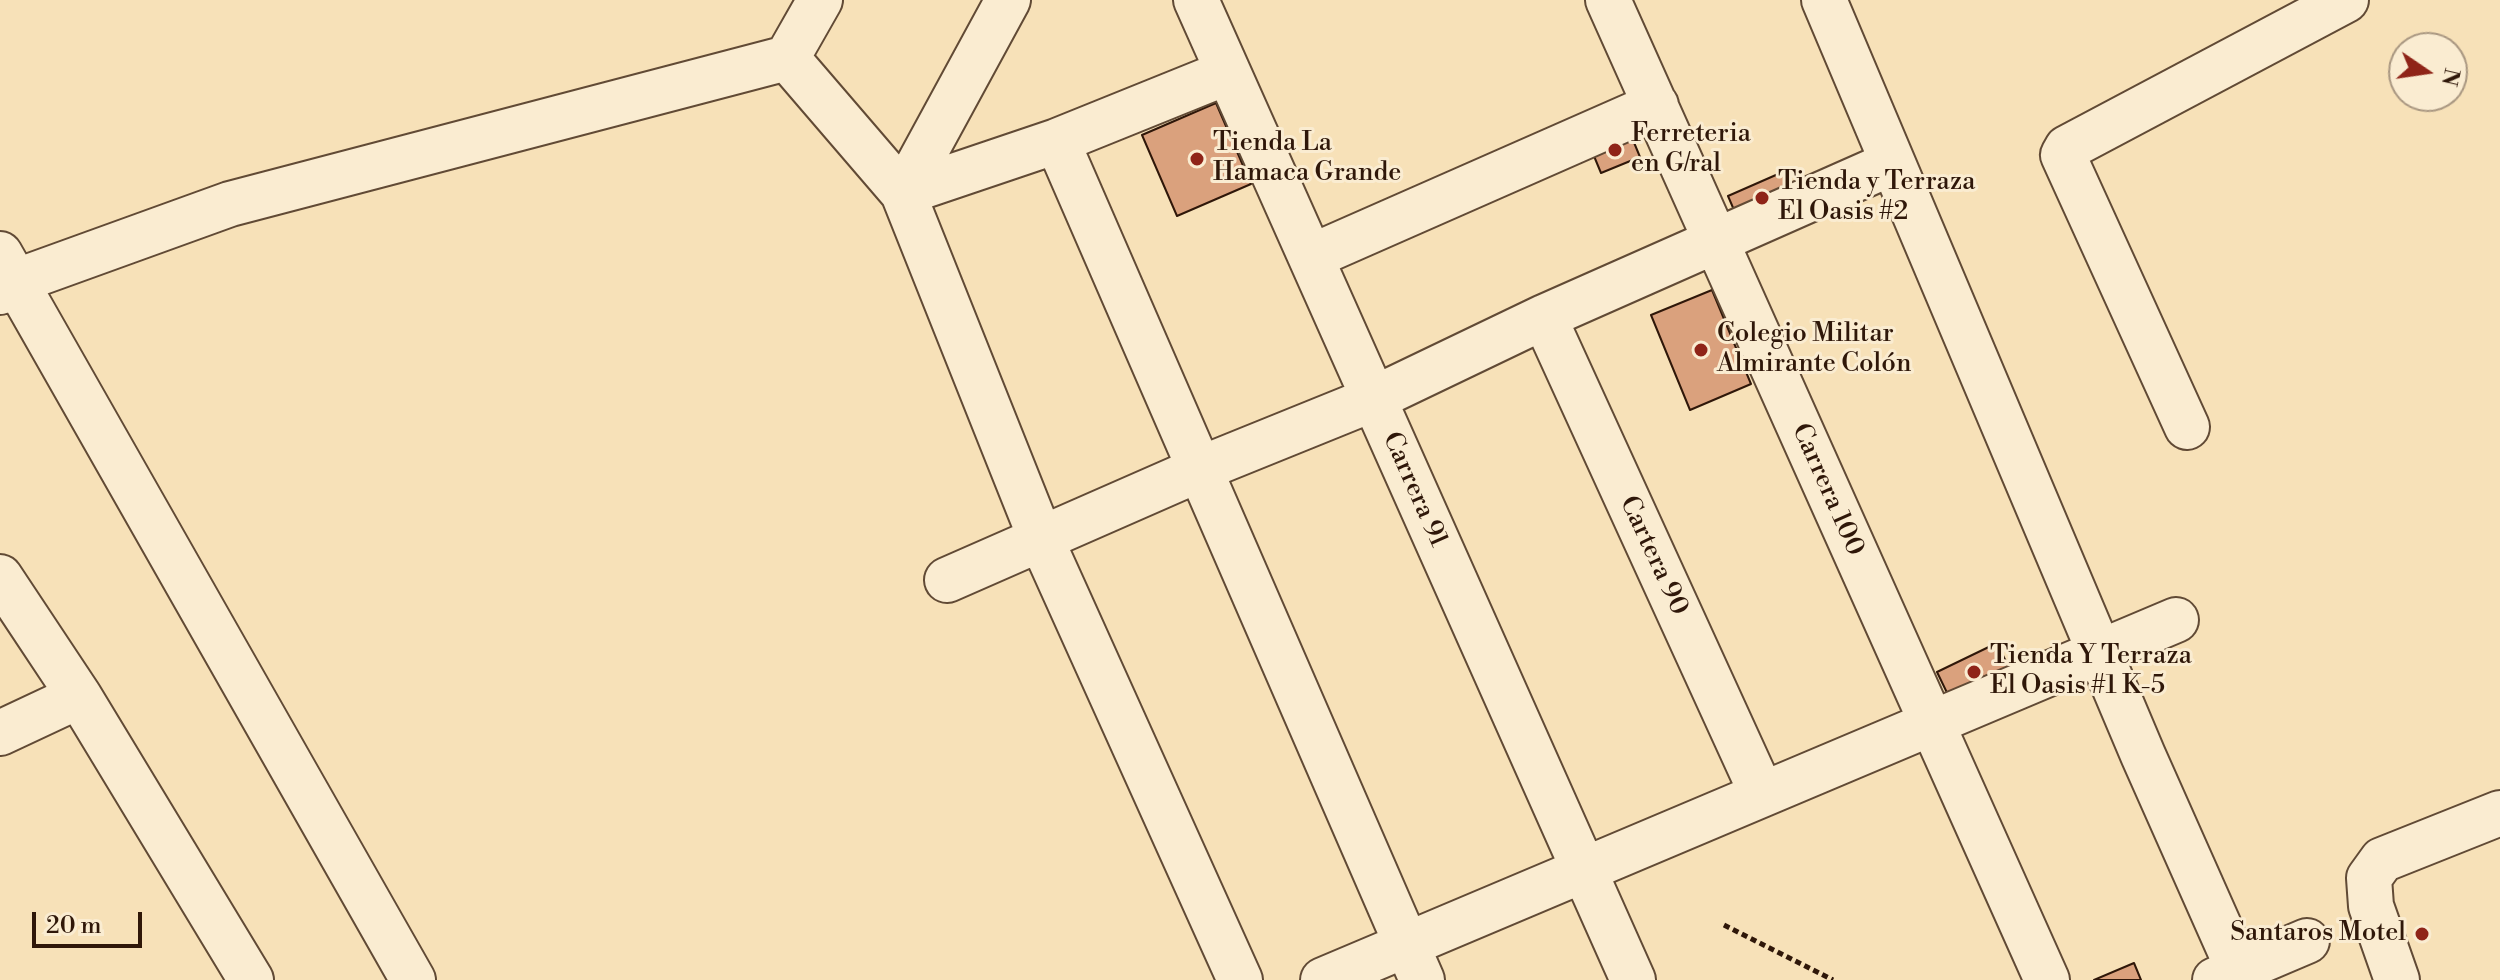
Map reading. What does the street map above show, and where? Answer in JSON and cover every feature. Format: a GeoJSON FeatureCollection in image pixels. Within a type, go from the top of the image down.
{"type":"FeatureCollection","features":[{"type":"Feature","properties":{"kind":"street"},"geometry":{"type":"LineString","coordinates":[[413,980],[6,276],[230,204],[787,58],[820,0]]}},
{"type":"Feature","properties":{"kind":"street"},"geometry":{"type":"LineString","coordinates":[[903,193],[1008,0]]}},
{"type":"Feature","properties":{"kind":"street","name":"Carrera 91"},"geometry":{"type":"LineString","coordinates":[[1196,0],[1313,256],[1373,399],[1633,980]]}},
{"type":"Feature","properties":{"kind":"street","name":"Carrera 100"},"geometry":{"type":"LineString","coordinates":[[1608,0],[2047,980]]}},
{"type":"Feature","properties":{"kind":"street"},"geometry":{"type":"LineString","coordinates":[[1824,0],[2099,652],[2232,977],[2307,941]]}},
{"type":"Feature","properties":{"kind":"street"},"geometry":{"type":"LineString","coordinates":[[2187,427],[2063,155],[2067,148],[2346,0]]}},
{"type":"Feature","properties":{"kind":"street"},"geometry":{"type":"LineString","coordinates":[[787,58],[903,193],[1041,539],[1240,980]]}},
{"type":"Feature","properties":{"kind":"street"},"geometry":{"type":"LineString","coordinates":[[903,193],[1057,141],[1228,72]]}},
{"type":"Feature","properties":{"kind":"street"},"geometry":{"type":"LineString","coordinates":[[1313,256],[1656,105]]}},
{"type":"Feature","properties":{"kind":"street"},"geometry":{"type":"LineString","coordinates":[[1057,141],[1414,962]]}},
{"type":"Feature","properties":{"kind":"street"},"geometry":{"type":"LineString","coordinates":[[947,580],[1200,469],[1373,399],[1544,317],[1892,163]]}},
{"type":"Feature","properties":{"kind":"street","name":"Cartera 90"},"geometry":{"type":"LineString","coordinates":[[1544,317],[1762,794]]}},
{"type":"Feature","properties":{"kind":"street"},"geometry":{"type":"LineString","coordinates":[[0,577],[79,696],[251,980]]}},
{"type":"Feature","properties":{"kind":"street"},"geometry":{"type":"LineString","coordinates":[[1323,980],[1414,962],[1585,869],[2176,620]]}},
{"type":"Feature","properties":{"kind":"street"},"geometry":{"type":"LineString","coordinates":[[0,733],[79,696]]}},
{"type":"Feature","properties":{"kind":"street"},"geometry":{"type":"LineString","coordinates":[[2397,980],[2371,906],[2369,878],[2382,860],[2500,813]]}},
{"type":"Feature","properties":{"kind":"path"},"geometry":{"type":"LineString","coordinates":[[1724,925],[1833,980]]}},
{"type":"Feature","properties":{"kind":"building","name":"Tienda La Hamaca Grande"},"geometry":{"type":"Polygon","coordinates":[[[1216,103],[1251,184],[1177,216],[1142,135],[1216,103]]]}},
{"type":"Feature","properties":{"kind":"building","name":"Ferreteria en G/ral"},"geometry":{"type":"Polygon","coordinates":[[[1628,128],[1640,157],[1601,173],[1589,144],[1628,128]]]}},
{"type":"Feature","properties":{"kind":"building","name":"Tienda y Terraza El Oasis #2"},"geometry":{"type":"Polygon","coordinates":[[[1785,171],[1797,199],[1740,224],[1728,196],[1785,171]]]}},
{"type":"Feature","properties":{"kind":"building","name":"Colegio Militar Almirante Colón"},"geometry":{"type":"Polygon","coordinates":[[[1712,290],[1751,384],[1690,410],[1651,315],[1712,290]]]}},
{"type":"Feature","properties":{"kind":"building","name":"Tienda Y Terraza El Oasis #1 K-5"},"geometry":{"type":"Polygon","coordinates":[[[1997,643],[2011,672],[1951,701],[1937,672],[1997,643]]]}},
{"type":"Feature","properties":{"kind":"building"},"geometry":{"type":"Polygon","coordinates":[[[2134,963],[2141,980],[2094,980],[2134,963]]]}},
{"type":"Feature","properties":{"kind":"place","name":"Ferreteria en G/ral"},"geometry":{"type":"Point","coordinates":[1615,150]}},
{"type":"Feature","properties":{"kind":"place","name":"Tienda La Hamaca Grande"},"geometry":{"type":"Point","coordinates":[1197,159]}},
{"type":"Feature","properties":{"kind":"place","name":"Tienda y Terraza El Oasis #2"},"geometry":{"type":"Point","coordinates":[1762,198]}},
{"type":"Feature","properties":{"kind":"place","name":"Colegio Militar Almirante Colón"},"geometry":{"type":"Point","coordinates":[1701,350]}},
{"type":"Feature","properties":{"kind":"place","name":"Tienda Y Terraza El Oasis #1 K-5"},"geometry":{"type":"Point","coordinates":[1974,672]}},
{"type":"Feature","properties":{"kind":"place","name":"Santaros Motel"},"geometry":{"type":"Point","coordinates":[2422,934]}}]}
